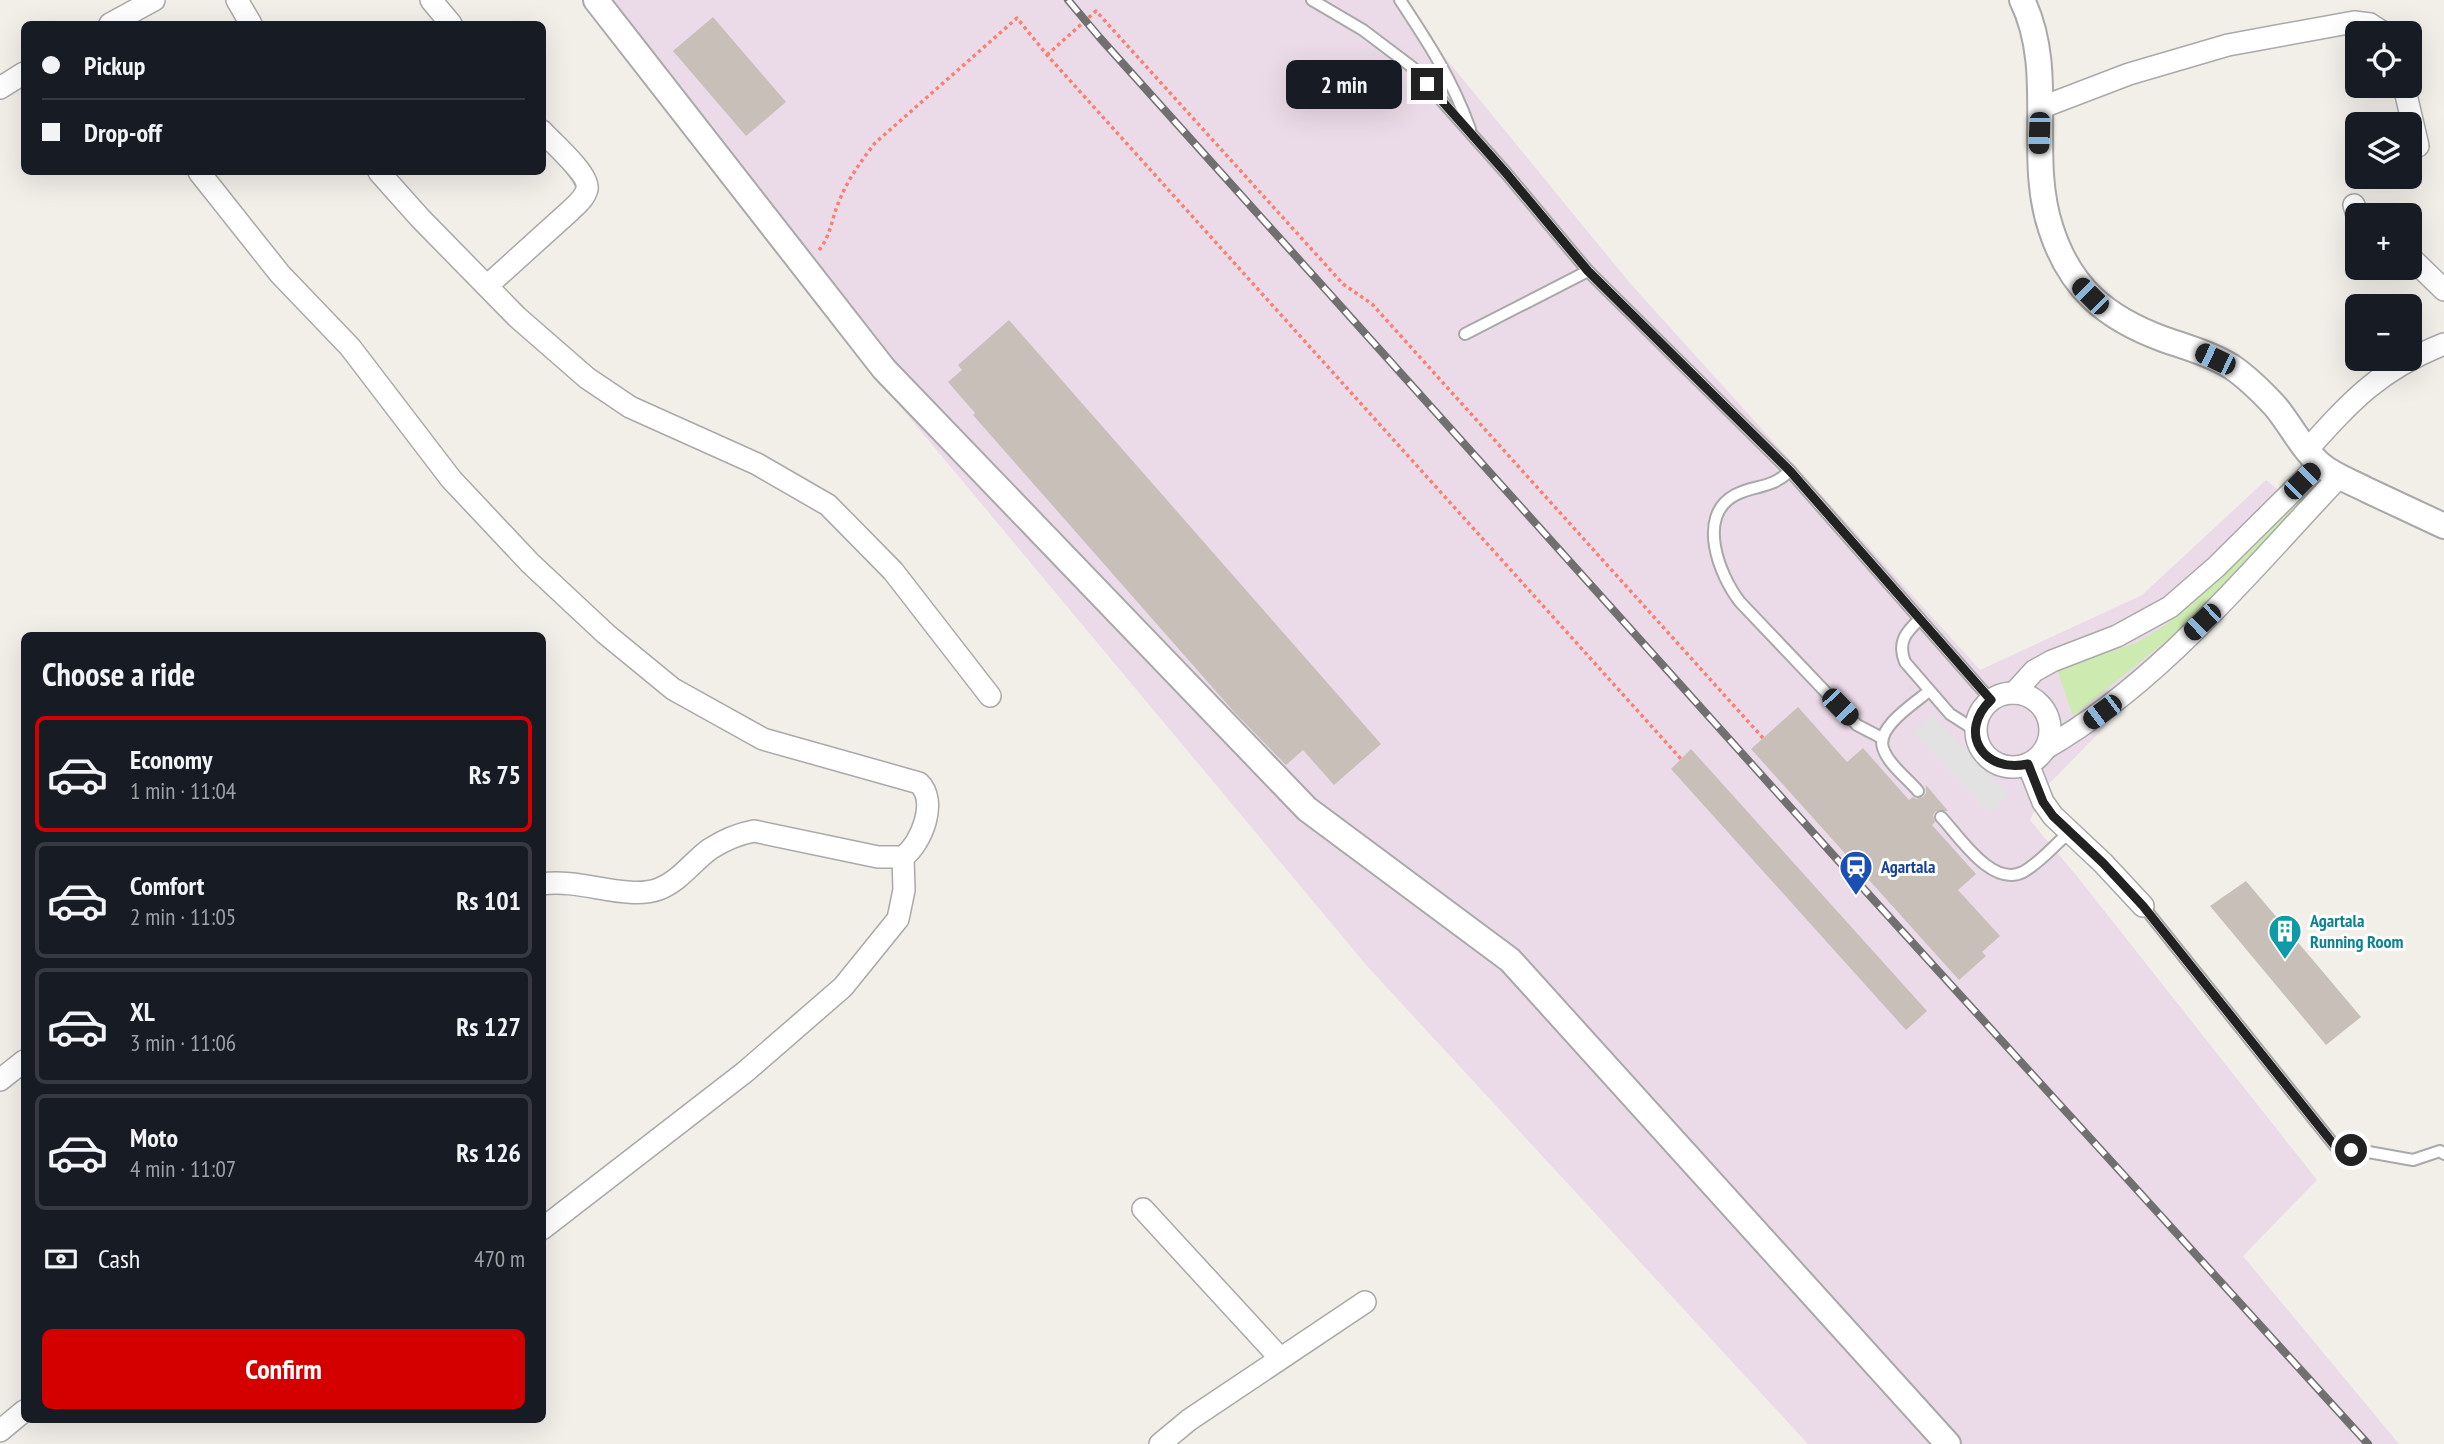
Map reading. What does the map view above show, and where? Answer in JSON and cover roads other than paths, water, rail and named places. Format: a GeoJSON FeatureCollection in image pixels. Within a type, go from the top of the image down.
{"type":"FeatureCollection","features":[{"type":"Feature","properties":{"kind":"street"},"geometry":{"type":"LineString","coordinates":[[116,21],[154,0]]}},
{"type":"Feature","properties":{"kind":"street"},"geometry":{"type":"LineString","coordinates":[[237,0],[249,21]]}},
{"type":"Feature","properties":{"kind":"street"},"geometry":{"type":"LineString","coordinates":[[431,0],[448,21]]}},
{"type":"Feature","properties":{"kind":"street"},"geometry":{"type":"LineString","coordinates":[[596,0],[884,369],[1307,809],[1510,960],[1948,1444]]}},
{"type":"Feature","properties":{"kind":"street"},"geometry":{"type":"LineString","coordinates":[[2022,0],[2036,42],[2040,108],[2038,157],[2045,205],[2050,228],[2064,262],[2079,286],[2100,306],[2121,320],[2230,366],[2254,384],[2322,463],[2444,526]]}},
{"type":"Feature","properties":{"kind":"street"},"geometry":{"type":"LineString","coordinates":[[2040,108],[2129,74],[2228,45],[2345,24]]}},
{"type":"Feature","properties":{"kind":"street"},"geometry":{"type":"LineString","coordinates":[[0,88],[21,75]]}},
{"type":"Feature","properties":{"kind":"street"},"geometry":{"type":"LineString","coordinates":[[487,286],[570,211],[587,189],[582,173],[546,135]]}},
{"type":"Feature","properties":{"kind":"street"},"geometry":{"type":"LineString","coordinates":[[201,175],[280,274],[350,347],[451,479],[530,564],[606,634],[673,690],[763,740],[919,783],[926,791],[928,809],[916,844],[903,857],[878,857],[754,831],[736,835],[710,849],[678,879],[657,890],[638,893],[558,882],[546,884]]}},
{"type":"Feature","properties":{"kind":"street"},"geometry":{"type":"LineString","coordinates":[[382,175],[517,317],[587,378],[630,407],[757,464],[828,505],[893,571],[990,696]]}},
{"type":"Feature","properties":{"kind":"street"},"geometry":{"type":"LineString","coordinates":[[2422,269],[2444,290]]}},
{"type":"Feature","properties":{"kind":"street"},"geometry":{"type":"LineString","coordinates":[[2046,748],[2050,723],[2037,701],[2026,695],[2014,692],[2002,694],[1983,708],[1977,719],[1977,742],[1983,753],[2003,766],[2015,767],[2028,764],[2046,748],[2106,709],[2163,660],[2322,463],[2350,401],[2375,380],[2444,344]]}},
{"type":"Feature","properties":{"kind":"street"},"geometry":{"type":"LineString","coordinates":[[2014,692],[2034,671],[2052,661],[2117,636],[2170,607],[2199,583],[2322,463]]}},
{"type":"Feature","properties":{"kind":"street"},"geometry":{"type":"LineString","coordinates":[[2028,764],[2043,802],[2143,906]]}},
{"type":"Feature","properties":{"kind":"street"},"geometry":{"type":"LineString","coordinates":[[546,1225],[745,1072],[843,987],[898,919],[904,890],[903,857]]}},
{"type":"Feature","properties":{"kind":"street"},"geometry":{"type":"LineString","coordinates":[[0,1080],[21,1063]]}},
{"type":"Feature","properties":{"kind":"street"},"geometry":{"type":"LineString","coordinates":[[1143,1209],[1280,1359]]}},
{"type":"Feature","properties":{"kind":"street"},"geometry":{"type":"LineString","coordinates":[[1160,1444],[1189,1420],[1365,1302]]}},
{"type":"Feature","properties":{"kind":"street"},"geometry":{"type":"LineString","coordinates":[[0,1431],[21,1414]]}},
{"type":"Feature","properties":{"kind":"lane"},"geometry":{"type":"LineString","coordinates":[[1312,0],[1363,30],[1412,67],[1588,271],[1790,471],[1991,700]]}},
{"type":"Feature","properties":{"kind":"lane"},"geometry":{"type":"LineString","coordinates":[[1400,0],[1443,66],[1459,97],[1472,135]]}},
{"type":"Feature","properties":{"kind":"lane"},"geometry":{"type":"LineString","coordinates":[[1465,334],[1588,271]]}},
{"type":"Feature","properties":{"kind":"lane"},"geometry":{"type":"LineString","coordinates":[[1790,471],[1769,486],[1742,491],[1721,506],[1716,517],[1716,556],[1728,587],[1740,602],[1857,724],[1882,738]]}},
{"type":"Feature","properties":{"kind":"lane"},"geometry":{"type":"LineString","coordinates":[[1920,619],[1907,631],[1902,641],[1901,651],[1909,668],[1950,714],[1975,730]]}},
{"type":"Feature","properties":{"kind":"lane"},"geometry":{"type":"LineString","coordinates":[[1919,792],[1883,749],[1882,738],[1895,719],[1929,691]]}},
{"type":"Feature","properties":{"kind":"lane"},"geometry":{"type":"LineString","coordinates":[[1941,817],[1986,867],[1997,873],[2010,875],[2021,873],[2031,866],[2070,832]]}},
{"type":"Feature","properties":{"kind":"lane"},"geometry":{"type":"LineString","coordinates":[[2143,906],[2335,1146],[2413,1160],[2440,1151],[2444,1153]]}},
{"type":"Feature","properties":{"kind":"railway"},"geometry":{"type":"LineString","coordinates":[[1068,0],[1852,876],[2368,1444]]}},
{"type":"Feature","properties":{"kind":"place","name":"Agartala"},"geometry":{"type":"Point","coordinates":[1856,897]}},
{"type":"Feature","properties":{"kind":"place","name":"Agartala Running Room"},"geometry":{"type":"Point","coordinates":[2285,961]}}]}
